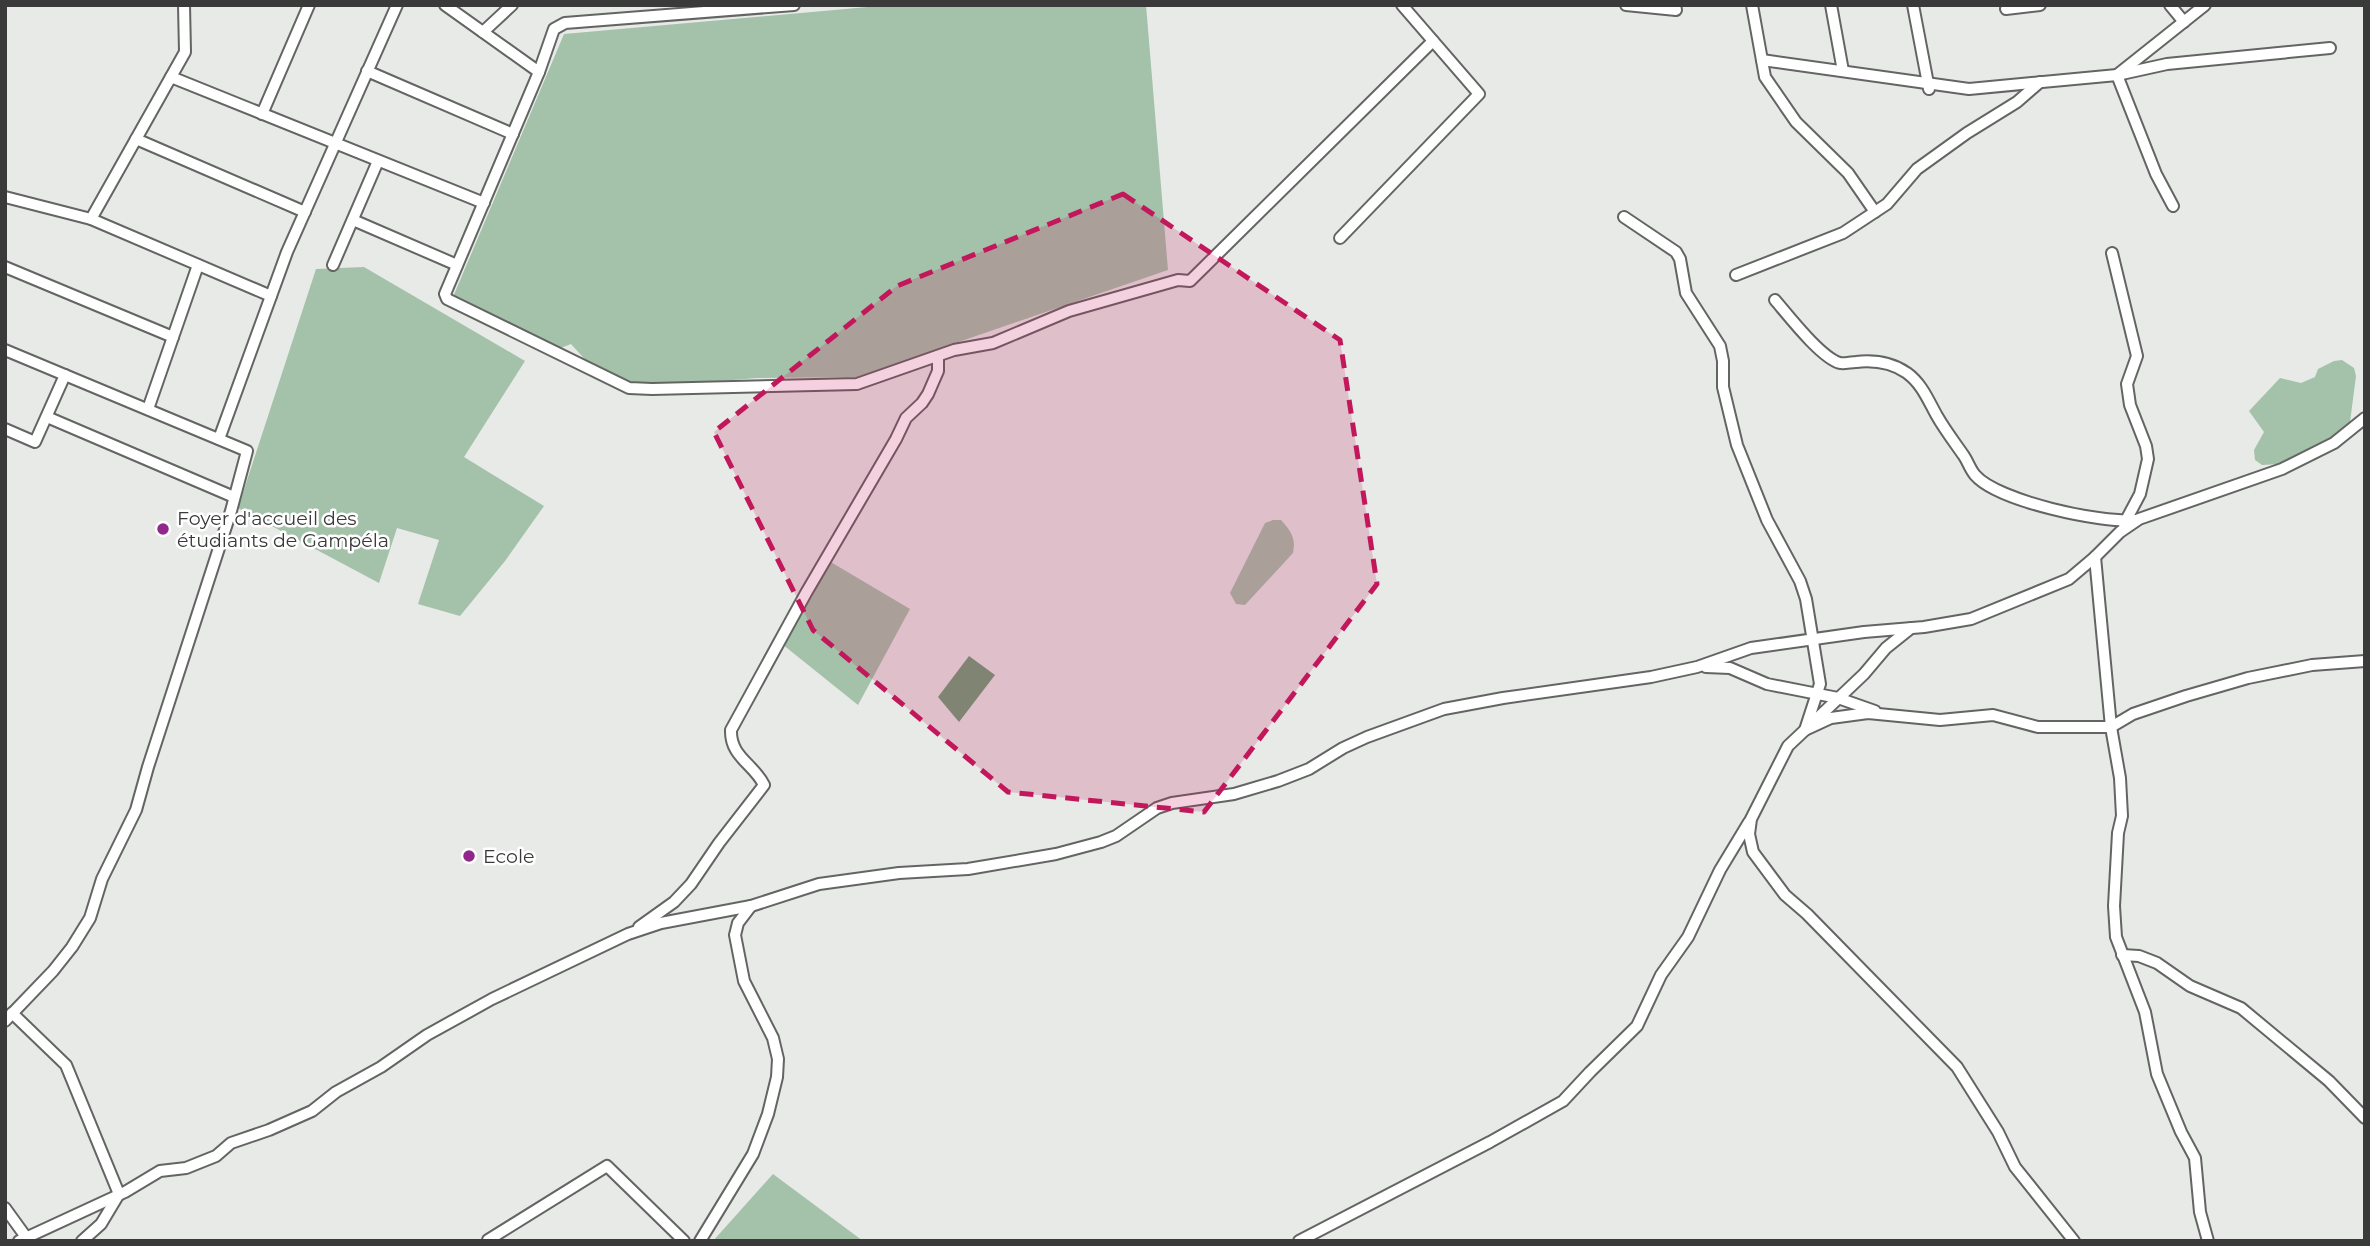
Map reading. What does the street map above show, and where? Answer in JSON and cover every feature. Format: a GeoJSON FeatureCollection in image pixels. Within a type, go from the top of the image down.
{"type":"FeatureCollection","features":[{"type":"Feature","properties":{"kind":"street"},"geometry":{"type":"LineString","coordinates":[[91,219],[185,52],[184,5]]}},
{"type":"Feature","properties":{"kind":"street"},"geometry":{"type":"LineString","coordinates":[[262,114],[309,5]]}},
{"type":"Feature","properties":{"kind":"street"},"geometry":{"type":"LineString","coordinates":[[219,439],[305,212],[397,5]]}},
{"type":"Feature","properties":{"kind":"street"},"geometry":{"type":"LineString","coordinates":[[445,5],[539,72]]}},
{"type":"Feature","properties":{"kind":"street"},"geometry":{"type":"LineString","coordinates":[[483,32],[512,5]]}},
{"type":"Feature","properties":{"kind":"street"},"geometry":{"type":"LineString","coordinates":[[794,5],[565,23],[554,29],[539,72],[445,294],[447,299],[629,388],[857,383],[954,351],[993,343],[1069,310],[1178,280],[1190,281],[1433,41]]}},
{"type":"Feature","properties":{"kind":"street"},"geometry":{"type":"LineString","coordinates":[[1340,238],[1479,94],[1402,5]]}},
{"type":"Feature","properties":{"kind":"street"},"geometry":{"type":"LineString","coordinates":[[1626,5],[1676,10],[1675,5]]}},
{"type":"Feature","properties":{"kind":"street"},"geometry":{"type":"LineString","coordinates":[[1752,5],[1765,77],[1796,122],[1848,173],[1875,212]]}},
{"type":"Feature","properties":{"kind":"street"},"geometry":{"type":"LineString","coordinates":[[1831,5],[1843,71]]}},
{"type":"Feature","properties":{"kind":"street"},"geometry":{"type":"LineString","coordinates":[[1913,5],[1929,86]]}},
{"type":"Feature","properties":{"kind":"street"},"geometry":{"type":"LineString","coordinates":[[2007,9],[2040,5]]}},
{"type":"Feature","properties":{"kind":"street"},"geometry":{"type":"LineString","coordinates":[[2170,5],[2184,22]]}},
{"type":"Feature","properties":{"kind":"street"},"geometry":{"type":"LineString","coordinates":[[2117,75],[2205,5]]}},
{"type":"Feature","properties":{"kind":"street"},"geometry":{"type":"LineString","coordinates":[[1762,60],[1929,86],[1969,89],[2117,75],[2167,64],[2330,48]]}},
{"type":"Feature","properties":{"kind":"street"},"geometry":{"type":"LineString","coordinates":[[368,71],[513,134]]}},
{"type":"Feature","properties":{"kind":"street"},"geometry":{"type":"LineString","coordinates":[[2117,75],[2156,174],[2173,206]]}},
{"type":"Feature","properties":{"kind":"street"},"geometry":{"type":"LineString","coordinates":[[171,77],[484,203]]}},
{"type":"Feature","properties":{"kind":"street"},"geometry":{"type":"LineString","coordinates":[[1736,275],[1843,233],[1887,204],[1917,169],[1966,133],[2017,102],[2040,82]]}},
{"type":"Feature","properties":{"kind":"street"},"geometry":{"type":"LineString","coordinates":[[136,139],[305,212]]}},
{"type":"Feature","properties":{"kind":"street"},"geometry":{"type":"LineString","coordinates":[[333,265],[378,161]]}},
{"type":"Feature","properties":{"kind":"street"},"geometry":{"type":"LineString","coordinates":[[5,197],[91,219],[271,296]]}},
{"type":"Feature","properties":{"kind":"street"},"geometry":{"type":"LineString","coordinates":[[1624,217],[1676,252],[1680,259],[1686,293],[1720,346],[1727,408],[1737,445],[1767,520],[1800,582],[1806,599],[1820,684],[1805,730]]}},
{"type":"Feature","properties":{"kind":"street"},"geometry":{"type":"LineString","coordinates":[[353,220],[457,265]]}},
{"type":"Feature","properties":{"kind":"street"},"geometry":{"type":"LineString","coordinates":[[2112,253],[2137,356],[2127,384],[2130,405],[2146,446],[2148,459],[2140,494],[2120,532]]}},
{"type":"Feature","properties":{"kind":"street"},"geometry":{"type":"LineString","coordinates":[[148,409],[198,265]]}},
{"type":"Feature","properties":{"kind":"street"},"geometry":{"type":"LineString","coordinates":[[5,267],[173,337]]}},
{"type":"Feature","properties":{"kind":"street"},"geometry":{"type":"LineString","coordinates":[[1775,300],[1801,331],[1840,363],[1885,362],[1906,372],[1927,395],[1938,419],[1973,473],[1991,489],[2012,498],[2076,514],[2126,521],[2139,519],[2282,469],[2334,443],[2365,418]]}},
{"type":"Feature","properties":{"kind":"street"},"geometry":{"type":"LineString","coordinates":[[5,349],[247,451],[136,810],[102,879],[90,918],[53,971],[9,1017],[66,1065],[119,1194]]}},
{"type":"Feature","properties":{"kind":"street"},"geometry":{"type":"LineString","coordinates":[[628,934],[674,902],[691,884],[764,785],[737,755],[732,745],[731,730],[806,593],[897,439],[906,418],[928,394],[938,370],[938,356]]}},
{"type":"Feature","properties":{"kind":"street"},"geometry":{"type":"LineString","coordinates":[[5,429],[35,442],[65,375]]}},
{"type":"Feature","properties":{"kind":"street"},"geometry":{"type":"LineString","coordinates":[[47,417],[234,497]]}},
{"type":"Feature","properties":{"kind":"street"},"geometry":{"type":"LineString","coordinates":[[5,1208],[23,1239],[119,1194],[160,1171],[186,1168],[216,1156],[231,1143],[312,1111],[336,1092],[492,999],[628,934],[661,923],[751,906],[819,884],[899,873],[968,869],[1056,854],[1101,842],[1116,836],[1157,808],[1171,803],[1234,794],[1278,781],[1309,769],[1367,737],[1444,709],[1651,677],[1697,667],[1751,648],[1813,638],[1948,623],[1987,614],[2069,579],[2095,558],[2120,532],[2139,519]]}},
{"type":"Feature","properties":{"kind":"street"},"geometry":{"type":"LineString","coordinates":[[2095,558],[2111,727],[2120,779],[2122,816],[2118,833],[2114,906],[2116,937],[2144,1012],[2157,1074],[2195,1158],[2200,1212],[2208,1241]]}},
{"type":"Feature","properties":{"kind":"street"},"geometry":{"type":"LineString","coordinates":[[1299,1241],[1563,1101],[1637,1026],[1661,975],[1688,937],[1720,870],[1751,819],[1788,746],[1864,674],[1886,648],[1911,628]]}},
{"type":"Feature","properties":{"kind":"street"},"geometry":{"type":"LineString","coordinates":[[1805,730],[1831,718],[1868,713],[1940,720],[1993,715],[2038,727],[2111,727],[2133,714],[2248,678],[2312,665],[2365,661]]}},
{"type":"Feature","properties":{"kind":"street"},"geometry":{"type":"LineString","coordinates":[[1697,667],[1730,668],[1767,684],[1838,698],[1887,716]]}},
{"type":"Feature","properties":{"kind":"street"},"geometry":{"type":"LineString","coordinates":[[1751,819],[1749,834],[1753,852],[1784,895],[1815,922],[1957,1067],[1998,1132],[2015,1167],[2074,1241]]}},
{"type":"Feature","properties":{"kind":"street"},"geometry":{"type":"LineString","coordinates":[[700,1241],[753,1154],[768,1115],[777,1077],[778,1059],[773,1038],[744,981],[736,935],[738,923],[751,906]]}},
{"type":"Feature","properties":{"kind":"street"},"geometry":{"type":"LineString","coordinates":[[2122,955],[2138,956],[2157,963],[2190,986],[2241,1008],[2329,1081],[2365,1118]]}},
{"type":"Feature","properties":{"kind":"street"},"geometry":{"type":"LineString","coordinates":[[488,1240],[607,1166],[684,1241]]}},
{"type":"Feature","properties":{"kind":"street"},"geometry":{"type":"LineString","coordinates":[[82,1241],[101,1224],[119,1194]]}},
{"type":"Feature","properties":{"kind":"highlighted area"},"geometry":{"type":"Polygon","coordinates":[[[1123,194],[1340,340],[1377,584],[1204,812],[1008,792],[813,630],[714,432],[897,286],[1123,194]]]}},
{"type":"Feature","properties":{"kind":"shaded area"},"geometry":{"type":"Polygon","coordinates":[[[890,5],[1146,5],[1168,270],[857,377],[757,378],[658,386],[627,383],[590,365],[571,344],[558,349],[453,297],[564,34],[890,5]]]}},
{"type":"Feature","properties":{"kind":"shaded area"},"geometry":{"type":"Polygon","coordinates":[[[364,267],[525,361],[464,457],[544,506],[505,561],[460,616],[418,604],[439,540],[397,528],[379,583],[238,508],[316,269],[364,267]]]}},
{"type":"Feature","properties":{"kind":"shaded area"},"geometry":{"type":"Polygon","coordinates":[[[2342,360],[2354,368],[2356,376],[2350,422],[2345,429],[2336,437],[2279,464],[2262,465],[2255,460],[2254,450],[2264,432],[2249,411],[2280,378],[2301,383],[2315,377],[2318,369],[2342,360]]]}},
{"type":"Feature","properties":{"kind":"shaded area"},"geometry":{"type":"Polygon","coordinates":[[[1281,520],[1290,531],[1294,543],[1293,553],[1245,605],[1236,604],[1230,593],[1265,523],[1281,520]]]}},
{"type":"Feature","properties":{"kind":"shaded area"},"geometry":{"type":"Polygon","coordinates":[[[829,561],[910,609],[858,705],[782,644],[829,561]]]}},
{"type":"Feature","properties":{"kind":"shaded area"},"geometry":{"type":"Polygon","coordinates":[[[969,656],[995,675],[959,722],[938,697],[969,656]]]}},
{"type":"Feature","properties":{"kind":"shaded area"},"geometry":{"type":"Polygon","coordinates":[[[773,1174],[863,1241],[713,1241],[773,1174]]]}},
{"type":"Feature","properties":{"kind":"place","name":"Foyer d'accueil des étudiants de Gampéla"},"geometry":{"type":"Point","coordinates":[163,529]}},
{"type":"Feature","properties":{"kind":"place","name":"Ecole"},"geometry":{"type":"Point","coordinates":[469,856]}}]}
